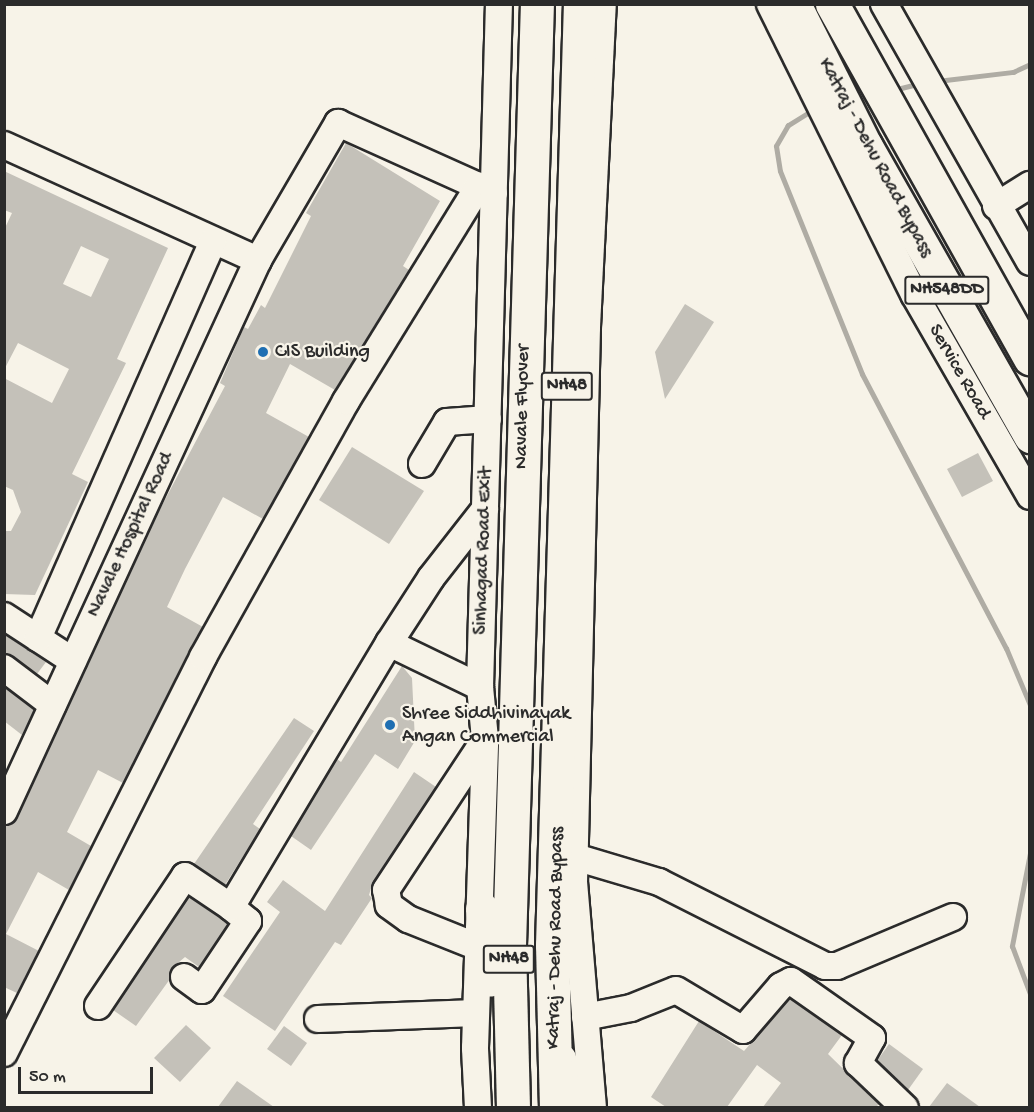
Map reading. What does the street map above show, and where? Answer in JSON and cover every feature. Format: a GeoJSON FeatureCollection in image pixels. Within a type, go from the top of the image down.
{"type":"FeatureCollection","features":[{"type":"Feature","properties":{"kind":"highway","name":"Navale Flyover"},"geometry":{"type":"LineString","coordinates":[[513,1107],[509,945],[515,810],[527,255],[537,4]]}},
{"type":"Feature","properties":{"kind":"highway","name":"Katraj - Dehu Road Bypass"},"geometry":{"type":"LineString","coordinates":[[556,1107],[569,1018],[552,945],[559,768],[570,256],[580,4]]}},
{"type":"Feature","properties":{"kind":"highway","name":"Katraj - Dehu Road Bypass"},"geometry":{"type":"LineString","coordinates":[[840,7],[855,50],[1029,359]]}},
{"type":"Feature","properties":{"kind":"highway","name":"Katraj - Dehu Road Bypass"},"geometry":{"type":"LineString","coordinates":[[785,10],[856,151],[1029,436]]}},
{"type":"Feature","properties":{"kind":"highway"},"geometry":{"type":"LineString","coordinates":[[482,909],[489,948],[499,1107]]}},
{"type":"Feature","properties":{"kind":"street","name":"Sinhagad Road Exit"},"geometry":{"type":"LineString","coordinates":[[478,1107],[476,1013],[478,947],[482,909],[485,739],[480,687],[488,419],[487,190],[499,4]]}},
{"type":"Feature","properties":{"kind":"street"},"geometry":{"type":"LineString","coordinates":[[575,1107],[569,1018],[575,857],[587,327],[603,4]]}},
{"type":"Feature","properties":{"kind":"street"},"geometry":{"type":"LineString","coordinates":[[887,9],[996,206],[1028,256]]}},
{"type":"Feature","properties":{"kind":"street","name":"Navale Hospital Road"},"geometry":{"type":"LineString","coordinates":[[4,811],[11,779],[53,705],[258,260],[338,123],[487,190]]}},
{"type":"Feature","properties":{"kind":"street"},"geometry":{"type":"LineString","coordinates":[[4,145],[258,260]]}},
{"type":"Feature","properties":{"kind":"street","name":"Service Road"},"geometry":{"type":"LineString","coordinates":[[856,151],[914,294],[1029,496]]}},
{"type":"Feature","properties":{"kind":"street"},"geometry":{"type":"LineString","coordinates":[[996,206],[1029,185]]}},
{"type":"Feature","properties":{"kind":"street"},"geometry":{"type":"LineString","coordinates":[[4,1053],[203,657],[346,401],[487,190]]}},
{"type":"Feature","properties":{"kind":"street"},"geometry":{"type":"LineString","coordinates":[[38,638],[213,241]]}},
{"type":"Feature","properties":{"kind":"street"},"geometry":{"type":"LineString","coordinates":[[422,464],[447,422],[488,419]]}},
{"type":"Feature","properties":{"kind":"street"},"geometry":{"type":"LineString","coordinates":[[231,907],[389,643],[431,578],[485,509]]}},
{"type":"Feature","properties":{"kind":"street"},"geometry":{"type":"LineString","coordinates":[[4,616],[73,661]]}},
{"type":"Feature","properties":{"kind":"street"},"geometry":{"type":"LineString","coordinates":[[389,643],[480,687]]}},
{"type":"Feature","properties":{"kind":"street"},"geometry":{"type":"LineString","coordinates":[[4,668],[53,705]]}},
{"type":"Feature","properties":{"kind":"street"},"geometry":{"type":"LineString","coordinates":[[478,947],[408,918],[389,905],[386,890],[485,739]]}},
{"type":"Feature","properties":{"kind":"street"},"geometry":{"type":"LineString","coordinates":[[575,857],[667,886],[825,966],[837,966],[953,917]]}},
{"type":"Feature","properties":{"kind":"street"},"geometry":{"type":"LineString","coordinates":[[98,1006],[185,876],[248,921],[202,990],[184,977]]}},
{"type":"Feature","properties":{"kind":"street"},"geometry":{"type":"LineString","coordinates":[[569,1018],[631,1008],[676,990],[743,1030],[781,986],[791,981],[872,1038],[858,1063],[905,1107]]}},
{"type":"Feature","properties":{"kind":"street"},"geometry":{"type":"LineString","coordinates":[[318,1019],[476,1013]]}},
{"type":"Feature","properties":{"kind":"street"},"geometry":{"type":"LineString","coordinates":[[569,1018],[593,1107]]}},
{"type":"Feature","properties":{"kind":"building"},"geometry":{"type":"Polygon","coordinates":[[[346,143],[440,201],[403,266],[409,270],[335,390],[290,364],[266,413],[309,437],[263,519],[223,497],[185,569],[167,607],[203,627],[123,783],[98,770],[67,832],[91,846],[69,890],[38,872],[6,934],[39,951],[17,993],[4,987],[4,828],[18,817],[159,511],[225,386],[220,383],[244,327],[248,329],[261,305],[265,308],[311,216],[306,213],[346,143]]]}},
{"type":"Feature","properties":{"kind":"building"},"geometry":{"type":"Polygon","coordinates":[[[4,171],[168,248],[117,359],[126,363],[72,474],[88,482],[35,595],[4,594],[4,531],[11,531],[21,512],[13,490],[4,486],[4,378],[52,403],[69,369],[18,343],[4,370],[4,230],[12,213],[4,210],[4,171]],[[81,246],[63,284],[91,297],[109,259],[81,246]]]}},
{"type":"Feature","properties":{"kind":"building"},"geometry":{"type":"Polygon","coordinates":[[[685,304],[714,322],[665,399],[655,352],[685,304]]]}},
{"type":"Feature","properties":{"kind":"building"},"geometry":{"type":"Polygon","coordinates":[[[352,447],[424,491],[389,544],[319,500],[352,447]]]}},
{"type":"Feature","properties":{"kind":"building"},"geometry":{"type":"Polygon","coordinates":[[[978,453],[993,481],[962,497],[947,469],[978,453]]]}},
{"type":"Feature","properties":{"kind":"building"},"geometry":{"type":"Polygon","coordinates":[[[4,634],[46,662],[37,674],[4,653],[4,634]]]}},
{"type":"Feature","properties":{"kind":"building"},"geometry":{"type":"Polygon","coordinates":[[[402,666],[412,678],[415,741],[398,769],[375,754],[311,850],[291,836],[337,759],[341,762],[402,666]]]}},
{"type":"Feature","properties":{"kind":"building"},"geometry":{"type":"Polygon","coordinates":[[[4,687],[34,710],[22,735],[4,721],[4,687]]]}},
{"type":"Feature","properties":{"kind":"building"},"geometry":{"type":"Polygon","coordinates":[[[294,718],[314,731],[253,824],[260,829],[225,885],[194,864],[294,718]]]}},
{"type":"Feature","properties":{"kind":"building"},"geometry":{"type":"Polygon","coordinates":[[[414,772],[436,787],[373,882],[369,895],[372,898],[341,945],[335,942],[275,1031],[223,996],[280,912],[267,902],[283,880],[325,911],[414,772]]]}},
{"type":"Feature","properties":{"kind":"building"},"geometry":{"type":"Polygon","coordinates":[[[189,897],[228,924],[199,967],[185,957],[172,968],[170,979],[136,1026],[113,1010],[189,897]]]}},
{"type":"Feature","properties":{"kind":"building"},"geometry":{"type":"Polygon","coordinates":[[[790,999],[842,1035],[828,1054],[879,1104],[876,1107],[763,1107],[781,1083],[757,1065],[727,1107],[666,1107],[651,1097],[699,1021],[744,1051],[790,999]]]}},
{"type":"Feature","properties":{"kind":"building"},"geometry":{"type":"Polygon","coordinates":[[[186,1025],[211,1048],[180,1082],[154,1058],[186,1025]]]}},
{"type":"Feature","properties":{"kind":"building"},"geometry":{"type":"Polygon","coordinates":[[[284,1026],[307,1043],[291,1066],[267,1049],[284,1026]]]}},
{"type":"Feature","properties":{"kind":"building"},"geometry":{"type":"Polygon","coordinates":[[[889,1044],[923,1069],[908,1090],[877,1061],[889,1044]]]}},
{"type":"Feature","properties":{"kind":"building"},"geometry":{"type":"Polygon","coordinates":[[[237,1081],[274,1107],[218,1107],[237,1081]]]}},
{"type":"Feature","properties":{"kind":"building"},"geometry":{"type":"Polygon","coordinates":[[[947,1083],[980,1107],[929,1107],[947,1083]]]}},
{"type":"Feature","properties":{"kind":"waterway"},"geometry":{"type":"LineString","coordinates":[[937,81],[1013,72],[1030,64]]}},
{"type":"Feature","properties":{"kind":"waterway"},"geometry":{"type":"LineString","coordinates":[[893,90],[922,83]]}},
{"type":"Feature","properties":{"kind":"waterway"},"geometry":{"type":"LineString","coordinates":[[814,109],[788,125],[776,146],[780,171],[862,374],[1006,648],[1030,705]]}},
{"type":"Feature","properties":{"kind":"waterway"},"geometry":{"type":"LineString","coordinates":[[1030,853],[1012,946],[1030,994]]}},
{"type":"Feature","properties":{"kind":"place","name":"CIS Building"},"geometry":{"type":"Point","coordinates":[263,352]}},
{"type":"Feature","properties":{"kind":"place","name":"Shree Siddhivinayak Angan Commercial"},"geometry":{"type":"Point","coordinates":[390,725]}}]}
